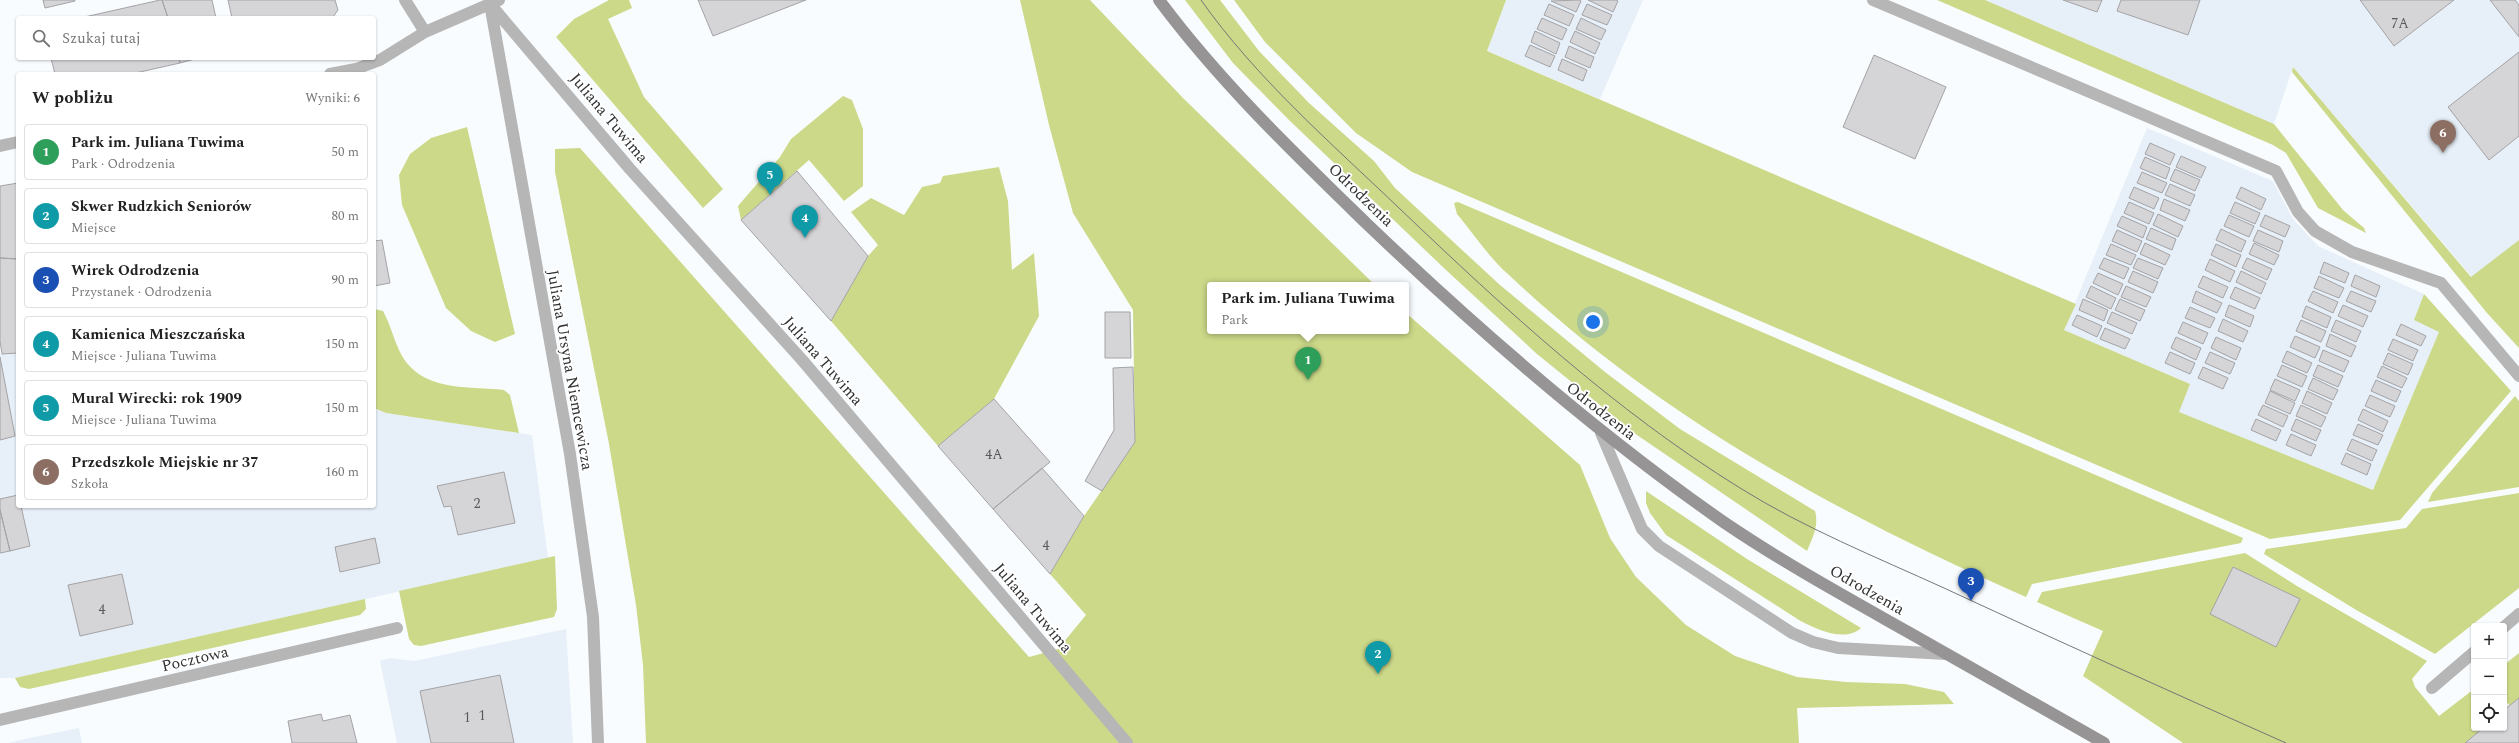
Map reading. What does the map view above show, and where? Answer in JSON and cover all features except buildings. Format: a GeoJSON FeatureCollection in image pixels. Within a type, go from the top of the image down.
{"type":"FeatureCollection","features":[{"type":"Feature","properties":{"kind":"street"},"geometry":{"type":"LineString","coordinates":[[405,0],[425,32]]}},
{"type":"Feature","properties":{"kind":"street","name":"Odrodzenia"},"geometry":{"type":"LineString","coordinates":[[1159,0],[1218,74],[1275,134],[1431,285],[1524,369],[1602,433],[1662,478],[1761,546],[1946,654],[2104,743]]}},
{"type":"Feature","properties":{"kind":"street"},"geometry":{"type":"LineString","coordinates":[[1873,0],[2276,170],[2298,212],[2315,230],[2352,252],[2441,283],[2519,376]]}},
{"type":"Feature","properties":{"kind":"street"},"geometry":{"type":"LineString","coordinates":[[339,72],[380,60],[425,32],[494,2]]}},
{"type":"Feature","properties":{"kind":"street","name":"Juliana Tuwima"},"geometry":{"type":"LineString","coordinates":[[494,2],[630,169],[803,361],[1127,743]]}},
{"type":"Feature","properties":{"kind":"street","name":"Juliana Ursyna Niemcewicza"},"geometry":{"type":"LineString","coordinates":[[494,2],[570,454],[593,617],[598,743]]}},
{"type":"Feature","properties":{"kind":"street"},"geometry":{"type":"LineString","coordinates":[[0,146],[16,142]]}},
{"type":"Feature","properties":{"kind":"street"},"geometry":{"type":"LineString","coordinates":[[1602,433],[1642,529],[1659,546],[1792,633],[1838,648],[1946,654]]}},
{"type":"Feature","properties":{"kind":"street"},"geometry":{"type":"LineString","coordinates":[[2507,624],[2519,614]]}},
{"type":"Feature","properties":{"kind":"street","name":"Pocztowa"},"geometry":{"type":"LineString","coordinates":[[0,720],[397,628]]}},
{"type":"Feature","properties":{"kind":"street"},"geometry":{"type":"LineString","coordinates":[[2432,688],[2471,655]]}},
{"type":"Feature","properties":{"kind":"shaded area"},"geometry":{"type":"Polygon","coordinates":[[[1506,0],[1643,0],[1600,99],[1487,51],[1506,0]]]}},
{"type":"Feature","properties":{"kind":"shaded area"},"geometry":{"type":"Polygon","coordinates":[[[1985,0],[2519,0],[2519,240],[2472,277],[2293,67],[2274,124],[1985,0]]]}},
{"type":"Feature","properties":{"kind":"shaded area"},"geometry":{"type":"Polygon","coordinates":[[[2147,128],[2273,181],[2293,219],[2318,246],[2424,294],[2414,320],[2440,331],[2373,490],[2178,412],[2190,384],[2064,330],[2147,128]]]}},
{"type":"Feature","properties":{"kind":"shaded area"},"geometry":{"type":"Polygon","coordinates":[[[16,353],[16,508],[376,508],[376,409],[386,413],[532,435],[548,558],[15,678],[0,678],[0,354],[16,353]]]}},
{"type":"Feature","properties":{"kind":"shaded area"},"geometry":{"type":"Polygon","coordinates":[[[566,629],[573,743],[397,743],[380,661],[390,658],[414,661],[566,629]]]}},
{"type":"Feature","properties":{"kind":"shaded area"},"geometry":{"type":"Polygon","coordinates":[[[79,728],[82,743],[8,743],[25,739],[79,728]]]}},
{"type":"Feature","properties":{"kind":"green space"},"geometry":{"type":"Polygon","coordinates":[[[609,0],[629,0],[632,8],[608,19],[644,97],[723,189],[703,208],[556,37],[574,19],[609,0]]]}},
{"type":"Feature","properties":{"kind":"green space"},"geometry":{"type":"Polygon","coordinates":[[[1020,0],[1090,0],[1183,98],[1372,282],[1207,282],[1207,334],[1409,334],[1409,316],[1580,465],[1610,538],[1636,577],[1686,625],[1735,656],[1797,677],[1846,682],[1905,684],[1944,692],[1954,704],[1797,708],[1799,743],[646,743],[643,665],[636,605],[609,444],[555,172],[555,149],[580,148],[1029,657],[1058,649],[1086,615],[1050,574],[1084,516],[1135,442],[1133,310],[1073,213],[1049,125],[1020,0]]]}},
{"type":"Feature","properties":{"kind":"green space"},"geometry":{"type":"Polygon","coordinates":[[[1185,0],[1220,0],[1259,51],[1309,103],[1374,161],[1395,188],[1500,285],[1605,372],[1680,429],[1815,511],[1816,527],[1807,551],[1637,435],[1537,354],[1446,270],[1289,120],[1233,63],[1185,0]]]}},
{"type":"Feature","properties":{"kind":"green space"},"geometry":{"type":"Polygon","coordinates":[[[1234,0],[1506,0],[1487,51],[2076,304],[2064,330],[2190,384],[2179,412],[2373,490],[2439,332],[2414,320],[2424,294],[2511,391],[2400,520],[2270,539],[1412,172],[1356,133],[1265,42],[1234,0]]]}},
{"type":"Feature","properties":{"kind":"green space"},"geometry":{"type":"Polygon","coordinates":[[[1937,0],[1985,0],[2274,124],[2343,210],[2364,228],[2366,233],[2318,208],[2286,153],[2273,145],[1937,0]]]}},
{"type":"Feature","properties":{"kind":"green space"},"geometry":{"type":"Polygon","coordinates":[[[2293,67],[2471,277],[2519,240],[2519,348],[2487,313],[2292,72],[2293,67]]]}},
{"type":"Feature","properties":{"kind":"green space"},"geometry":{"type":"Polygon","coordinates":[[[843,96],[852,100],[863,129],[863,186],[844,201],[809,160],[741,220],[738,206],[780,157],[791,139],[843,96]]]}},
{"type":"Feature","properties":{"kind":"green space"},"geometry":{"type":"Polygon","coordinates":[[[467,127],[515,334],[495,342],[471,331],[446,308],[402,205],[399,175],[410,154],[431,138],[467,127]]]}},
{"type":"Feature","properties":{"kind":"green space"},"geometry":{"type":"Polygon","coordinates":[[[999,167],[1008,201],[1012,270],[1034,253],[1039,316],[994,399],[938,446],[831,321],[868,256],[878,245],[851,212],[871,198],[904,215],[922,187],[940,183],[943,176],[999,167]]]}},
{"type":"Feature","properties":{"kind":"green space"},"geometry":{"type":"Polygon","coordinates":[[[1458,202],[2243,538],[2241,543],[2032,584],[2026,597],[1955,565],[1819,496],[1753,458],[1689,418],[1627,374],[1567,326],[1502,268],[1488,254],[1457,214],[1454,203],[1458,202]]]}},
{"type":"Feature","properties":{"kind":"green space"},"geometry":{"type":"Polygon","coordinates":[[[376,309],[383,311],[402,356],[416,372],[439,383],[452,386],[504,390],[510,395],[519,433],[386,413],[376,409],[376,309]]]}},
{"type":"Feature","properties":{"kind":"green space"},"geometry":{"type":"Polygon","coordinates":[[[2515,396],[2519,401],[2519,487],[2428,502],[2432,493],[2515,396]]]}},
{"type":"Feature","properties":{"kind":"green space"},"geometry":{"type":"Polygon","coordinates":[[[1646,491],[1747,559],[1861,628],[1847,634],[1830,633],[1799,620],[1666,535],[1650,513],[1646,503],[1646,491]]]}},
{"type":"Feature","properties":{"kind":"green space"},"geometry":{"type":"Polygon","coordinates":[[[2519,493],[2519,588],[2474,623],[2471,623],[2471,626],[2435,654],[2358,611],[2264,554],[2266,549],[2406,528],[2422,509],[2519,493]]]}},
{"type":"Feature","properties":{"kind":"green space"},"geometry":{"type":"Polygon","coordinates":[[[2245,553],[2297,586],[2427,661],[2412,679],[2415,687],[2439,716],[2471,691],[2471,731],[2479,731],[2465,743],[2183,743],[2083,676],[2103,631],[2037,602],[2042,592],[2245,553]]]}},
{"type":"Feature","properties":{"kind":"green space"},"geometry":{"type":"Polygon","coordinates":[[[555,556],[557,609],[554,617],[421,646],[414,645],[409,639],[399,591],[555,556]]]}},
{"type":"Feature","properties":{"kind":"green space"},"geometry":{"type":"Polygon","coordinates":[[[365,599],[366,609],[360,615],[29,689],[20,687],[15,678],[365,599]]]}},
{"type":"Feature","properties":{"kind":"green space"},"geometry":{"type":"Polygon","coordinates":[[[2519,653],[2519,698],[2510,706],[2507,702],[2507,663],[2519,653]]]}},
{"type":"Feature","properties":{"kind":"tram line"},"geometry":{"type":"LineString","coordinates":[[1201,0],[1246,56],[1295,109],[1480,284],[1562,357],[1605,392],[1694,458],[1764,503],[1815,529],[2286,743]]}},
{"type":"Feature","properties":{"kind":"place","name":"Przedszkole Miejskie nr 37"},"geometry":{"type":"Point","coordinates":[2443,153]}},
{"type":"Feature","properties":{"kind":"place","name":"Mural Wirecki: rok 1909"},"geometry":{"type":"Point","coordinates":[770,195]}},
{"type":"Feature","properties":{"kind":"place","name":"Kamienica Mieszczańska"},"geometry":{"type":"Point","coordinates":[805,238]}},
{"type":"Feature","properties":{"kind":"place","name":"Park im. Juliana Tuwima"},"geometry":{"type":"Point","coordinates":[1308,380]}},
{"type":"Feature","properties":{"kind":"place","name":"Wirek Odrodzenia"},"geometry":{"type":"Point","coordinates":[1971,601]}},
{"type":"Feature","properties":{"kind":"place","name":"Skwer Rudzkich Seniorów"},"geometry":{"type":"Point","coordinates":[1378,674]}}]}
